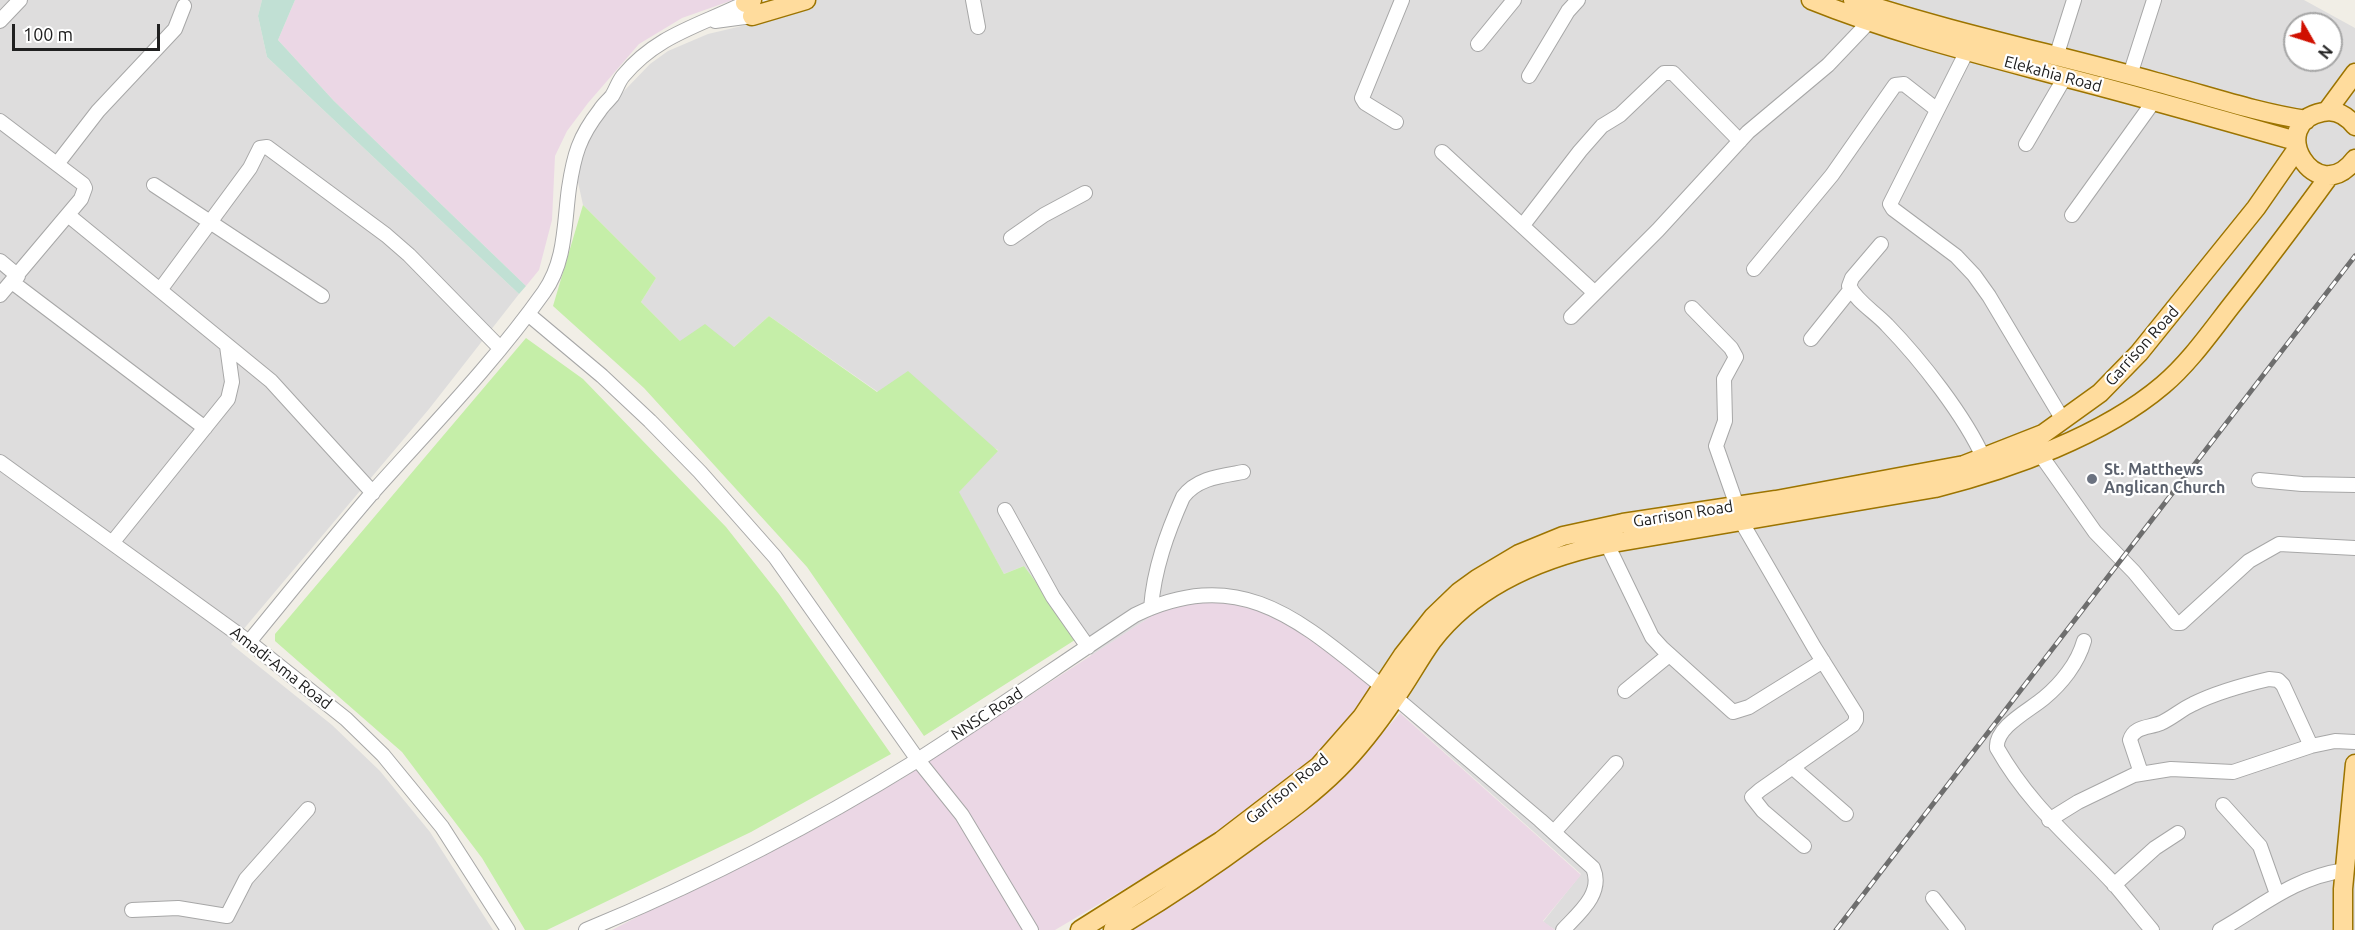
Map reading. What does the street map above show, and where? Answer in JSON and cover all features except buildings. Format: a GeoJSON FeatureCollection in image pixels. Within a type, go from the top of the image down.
{"type":"FeatureCollection","features":[{"type":"Feature","properties":{"kind":"main road"},"geometry":{"type":"LineString","coordinates":[[749,5],[765,5],[768,0]]}},
{"type":"Feature","properties":{"kind":"main road","name":"Elekahia Road"},"geometry":{"type":"LineString","coordinates":[[1811,0],[1868,23],[2154,100],[2296,145]]}},
{"type":"Feature","properties":{"kind":"main road","name":"Elekahia Road"},"geometry":{"type":"LineString","coordinates":[[1853,0],[1910,19],[2130,75],[2272,115],[2306,120]]}},
{"type":"Feature","properties":{"kind":"main road"},"geometry":{"type":"LineString","coordinates":[[749,5],[794,1]]}},
{"type":"Feature","properties":{"kind":"main road"},"geometry":{"type":"LineString","coordinates":[[2327,111],[2355,73]]}},
{"type":"Feature","properties":{"kind":"main road"},"geometry":{"type":"LineString","coordinates":[[2306,120],[2327,111],[2343,115],[2355,126]]}},
{"type":"Feature","properties":{"kind":"main road","name":"Garrison Road"},"geometry":{"type":"LineString","coordinates":[[1080,930],[1221,841],[1320,766],[1389,692],[1450,621],[1486,592],[1527,568],[1573,552],[1984,459],[2043,434],[2100,393],[2150,340],[2256,208],[2296,145],[2298,133],[2306,120]]}},
{"type":"Feature","properties":{"kind":"main road"},"geometry":{"type":"LineString","coordinates":[[2296,145],[2299,156],[2308,168],[2323,174],[2346,170]]}},
{"type":"Feature","properties":{"kind":"main road","name":"Garrison Road"},"geometry":{"type":"LineString","coordinates":[[1113,930],[1183,887],[1304,800],[1352,754],[1389,692],[1409,647],[1441,609],[1477,579],[1519,554],[1563,536],[1595,529],[1739,514],[1935,488],[2006,468],[2089,432],[2144,400],[2177,372],[2284,237],[2346,170]]}},
{"type":"Feature","properties":{"kind":"main road"},"geometry":{"type":"LineString","coordinates":[[2343,930],[2345,870],[2355,764]]}},
{"type":"Feature","properties":{"kind":"street"},"geometry":{"type":"LineString","coordinates":[[0,21],[20,0]]}},
{"type":"Feature","properties":{"kind":"street"},"geometry":{"type":"LineString","coordinates":[[972,0],[978,27]]}},
{"type":"Feature","properties":{"kind":"street"},"geometry":{"type":"LineString","coordinates":[[1396,122],[1365,103],[1362,98],[1401,0]]}},
{"type":"Feature","properties":{"kind":"street"},"geometry":{"type":"LineString","coordinates":[[1478,44],[1514,0]]}},
{"type":"Feature","properties":{"kind":"street"},"geometry":{"type":"LineString","coordinates":[[1529,75],[1568,11],[1578,0]]}},
{"type":"Feature","properties":{"kind":"street"},"geometry":{"type":"LineString","coordinates":[[2056,57],[2074,0]]}},
{"type":"Feature","properties":{"kind":"street"},"geometry":{"type":"LineString","coordinates":[[2130,75],[2154,0]]}},
{"type":"Feature","properties":{"kind":"street"},"geometry":{"type":"LineString","coordinates":[[249,642],[373,493],[528,314],[553,278],[562,252],[574,157],[584,132],[621,79],[640,57],[672,34],[749,5]]}},
{"type":"Feature","properties":{"kind":"street"},"geometry":{"type":"LineString","coordinates":[[57,164],[104,104],[176,29],[184,6]]}},
{"type":"Feature","properties":{"kind":"street"},"geometry":{"type":"LineString","coordinates":[[1571,317],[1658,230],[1740,141],[1828,65],[1868,23]]}},
{"type":"Feature","properties":{"kind":"street"},"geometry":{"type":"LineString","coordinates":[[1967,51],[1893,196],[1891,207],[1956,256],[1974,274],[2063,420]]}},
{"type":"Feature","properties":{"kind":"street"},"geometry":{"type":"LineString","coordinates":[[1523,225],[1602,126],[1620,115],[1664,73],[1673,73],[1740,141]]}},
{"type":"Feature","properties":{"kind":"street"},"geometry":{"type":"LineString","coordinates":[[2026,144],[2065,77]]}},
{"type":"Feature","properties":{"kind":"street"},"geometry":{"type":"LineString","coordinates":[[1754,268],[1832,175],[1895,85],[1904,84],[1936,109]]}},
{"type":"Feature","properties":{"kind":"street"},"geometry":{"type":"LineString","coordinates":[[2072,215],[2154,100]]}},
{"type":"Feature","properties":{"kind":"street"},"geometry":{"type":"LineString","coordinates":[[0,121],[83,184],[85,188],[81,199],[0,295]]}},
{"type":"Feature","properties":{"kind":"street"},"geometry":{"type":"LineString","coordinates":[[160,290],[250,168],[260,148],[267,147],[386,234],[499,347]]}},
{"type":"Feature","properties":{"kind":"street"},"geometry":{"type":"LineString","coordinates":[[1442,152],[1594,293]]}},
{"type":"Feature","properties":{"kind":"street"},"geometry":{"type":"LineString","coordinates":[[154,184],[322,296]]}},
{"type":"Feature","properties":{"kind":"street"},"geometry":{"type":"LineString","coordinates":[[1011,238],[1044,215],[1084,193]]}},
{"type":"Feature","properties":{"kind":"street"},"geometry":{"type":"LineString","coordinates":[[68,215],[271,381],[373,493]]}},
{"type":"Feature","properties":{"kind":"street"},"geometry":{"type":"LineString","coordinates":[[1881,244],[1852,278],[1849,286],[1916,358],[1964,423],[1984,459]]}},
{"type":"Feature","properties":{"kind":"street"},"geometry":{"type":"LineString","coordinates":[[0,261],[15,279],[205,428]]}},
{"type":"Feature","properties":{"kind":"street"},"geometry":{"type":"LineString","coordinates":[[1811,339],[1851,289]]}},
{"type":"Feature","properties":{"kind":"street"},"geometry":{"type":"LineString","coordinates":[[1692,309],[1731,348],[1736,357],[1725,379],[1725,421],[1716,446],[1739,514],[1856,714],[1856,720],[1756,793],[1752,800],[1804,846]]}},
{"type":"Feature","properties":{"kind":"street"},"geometry":{"type":"LineString","coordinates":[[528,314],[602,376],[650,421],[700,472],[775,557],[918,760],[962,815],[1031,930]]}},
{"type":"Feature","properties":{"kind":"street"},"geometry":{"type":"LineString","coordinates":[[112,543],[228,399],[231,390],[227,346]]}},
{"type":"Feature","properties":{"kind":"street"},"geometry":{"type":"LineString","coordinates":[[2040,454],[2095,532],[2134,572],[2176,623],[2181,623],[2249,561],[2279,544],[2355,548]]}},
{"type":"Feature","properties":{"kind":"street","name":"Amadi-Ama Road"},"geometry":{"type":"LineString","coordinates":[[0,462],[249,642],[346,719],[383,755],[442,827],[508,930]]}},
{"type":"Feature","properties":{"kind":"street"},"geometry":{"type":"LineString","coordinates":[[1151,608],[1153,583],[1159,558],[1183,497],[1188,490],[1201,482],[1243,472]]}},
{"type":"Feature","properties":{"kind":"street"},"geometry":{"type":"LineString","coordinates":[[2259,480],[2355,485]]}},
{"type":"Feature","properties":{"kind":"street"},"geometry":{"type":"LineString","coordinates":[[1005,510],[1053,597],[1088,647]]}},
{"type":"Feature","properties":{"kind":"street"},"geometry":{"type":"LineString","coordinates":[[1607,544],[1652,637],[1733,712],[1749,707],[1823,661]]}},
{"type":"Feature","properties":{"kind":"street","name":"NNSC Road"},"geometry":{"type":"LineString","coordinates":[[586,930],[645,906],[726,868],[918,760],[1135,615],[1194,596],[1222,595],[1249,599],[1300,623],[1389,692],[1584,858],[1597,877],[1596,886],[1591,898],[1563,930]]}},
{"type":"Feature","properties":{"kind":"street"},"geometry":{"type":"LineString","coordinates":[[2084,641],[2076,661],[2053,689],[2012,722],[1997,744],[2026,794],[2114,885],[2152,930]]}},
{"type":"Feature","properties":{"kind":"street"},"geometry":{"type":"LineString","coordinates":[[1625,691],[1669,655]]}},
{"type":"Feature","properties":{"kind":"street"},"geometry":{"type":"LineString","coordinates":[[2142,773],[2130,740],[2133,734],[2142,728],[2158,724],[2215,694],[2269,679],[2278,680],[2283,685],[2311,746]]}},
{"type":"Feature","properties":{"kind":"street"},"geometry":{"type":"LineString","coordinates":[[2049,820],[2106,787],[2142,773],[2171,769],[2233,772],[2311,746],[2335,741],[2355,742]]}},
{"type":"Feature","properties":{"kind":"street"},"geometry":{"type":"LineString","coordinates":[[1554,832],[1616,763]]}},
{"type":"Feature","properties":{"kind":"street"},"geometry":{"type":"LineString","coordinates":[[1792,767],[1846,814]]}},
{"type":"Feature","properties":{"kind":"street"},"geometry":{"type":"LineString","coordinates":[[2223,805],[2260,846],[2277,894]]}},
{"type":"Feature","properties":{"kind":"street"},"geometry":{"type":"LineString","coordinates":[[132,910],[178,908],[227,916],[246,879],[308,809]]}},
{"type":"Feature","properties":{"kind":"street"},"geometry":{"type":"LineString","coordinates":[[2114,885],[2155,848],[2178,833]]}},
{"type":"Feature","properties":{"kind":"street"},"geometry":{"type":"LineString","coordinates":[[2220,930],[2303,880],[2345,870]]}},
{"type":"Feature","properties":{"kind":"street"},"geometry":{"type":"LineString","coordinates":[[1934,898],[1958,930]]}},
{"type":"Feature","properties":{"kind":"shaded area"},"geometry":{"type":"Polygon","coordinates":[[[0,0],[262,0],[258,16],[267,57],[519,294],[429,409],[231,644],[332,725],[380,771],[430,832],[493,930],[0,930],[0,0]]]}},
{"type":"Feature","properties":{"kind":"shaded area"},"geometry":{"type":"Polygon","coordinates":[[[295,0],[733,0],[682,18],[639,44],[567,131],[555,156],[552,220],[539,270],[526,286],[334,101],[278,40],[295,0]]]}},
{"type":"Feature","properties":{"kind":"shaded area"},"geometry":{"type":"Polygon","coordinates":[[[792,0],[2304,0],[2326,12],[2283,12],[2283,72],[2343,72],[2343,21],[2355,28],[2355,930],[1555,930],[1543,922],[1581,874],[1372,687],[1167,606],[1091,656],[1024,566],[1004,574],[958,492],[998,450],[878,392],[769,316],[734,347],[680,341],[641,302],[656,278],[583,205],[576,173],[584,144],[623,92],[650,64],[668,51],[708,34],[793,14],[792,0]]]}},
{"type":"Feature","properties":{"kind":"shaded area"},"geometry":{"type":"Polygon","coordinates":[[[1233,600],[1304,631],[1372,687],[1347,725],[1307,764],[1197,846],[1055,930],[612,930],[900,780],[1167,606],[1233,600]]]}},
{"type":"Feature","properties":{"kind":"shaded area"},"geometry":{"type":"Polygon","coordinates":[[[1400,713],[1581,875],[1543,921],[1555,930],[1128,930],[1208,881],[1309,807],[1354,766],[1400,713]]]}},
{"type":"Feature","properties":{"kind":"green space"},"geometry":{"type":"Polygon","coordinates":[[[262,0],[295,0],[278,40],[334,101],[526,286],[519,294],[267,57],[258,16],[262,0]]]}},
{"type":"Feature","properties":{"kind":"green space"},"geometry":{"type":"Polygon","coordinates":[[[583,205],[656,278],[641,302],[680,341],[705,324],[734,347],[769,316],[877,392],[908,371],[998,451],[959,492],[1004,574],[1024,566],[1078,638],[924,736],[807,567],[644,388],[553,306],[583,205]]]}},
{"type":"Feature","properties":{"kind":"green space"},"geometry":{"type":"Polygon","coordinates":[[[526,338],[583,379],[726,527],[779,594],[891,754],[751,832],[547,930],[525,930],[482,858],[402,752],[275,641],[275,634],[526,338]]]}},
{"type":"Feature","properties":{"kind":"railway"},"geometry":{"type":"LineString","coordinates":[[1836,930],[2355,256]]}},
{"type":"Feature","properties":{"kind":"place","name":"St. Matthews Anglican Church"},"geometry":{"type":"Point","coordinates":[2092,479]}}]}
